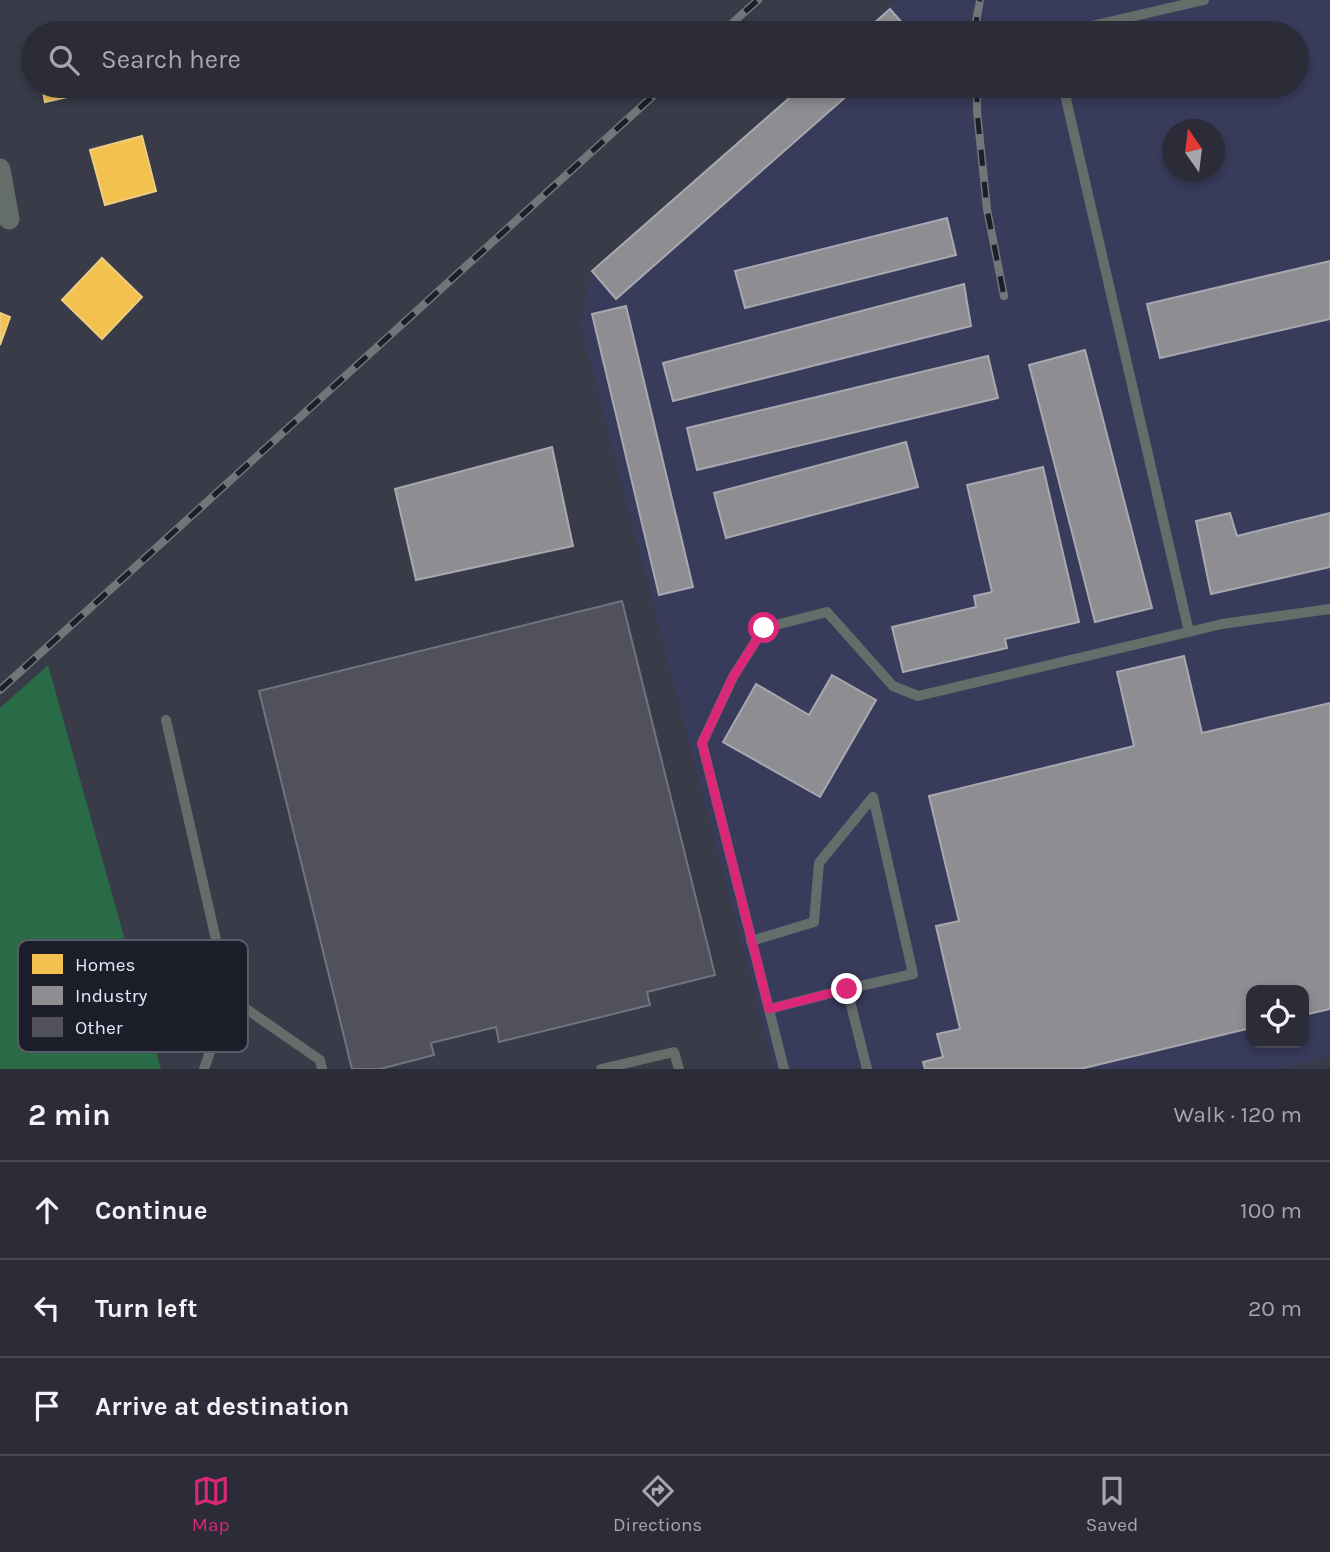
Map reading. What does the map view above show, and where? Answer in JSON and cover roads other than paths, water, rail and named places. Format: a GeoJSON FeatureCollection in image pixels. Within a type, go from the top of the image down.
{"type":"FeatureCollection","features":[{"type":"Feature","properties":{"kind":"street"},"geometry":{"type":"LineString","coordinates":[[0,169],[9,219]]}},
{"type":"Feature","properties":{"kind":"lane"},"geometry":{"type":"LineString","coordinates":[[1112,21],[1204,0]]}},
{"type":"Feature","properties":{"kind":"lane"},"geometry":{"type":"LineString","coordinates":[[1066,98],[1189,632]]}},
{"type":"Feature","properties":{"kind":"lane"},"geometry":{"type":"LineString","coordinates":[[783,1069],[702,743],[733,677],[764,628],[827,612],[893,686],[918,696],[1222,624],[1330,609]]}},
{"type":"Feature","properties":{"kind":"lane"},"geometry":{"type":"LineString","coordinates":[[166,720],[216,940]]}},
{"type":"Feature","properties":{"kind":"lane"},"geometry":{"type":"LineString","coordinates":[[751,941],[814,922],[819,863],[873,797],[913,974],[769,1009]]}},
{"type":"Feature","properties":{"kind":"lane"},"geometry":{"type":"LineString","coordinates":[[847,989],[867,1069]]}},
{"type":"Feature","properties":{"kind":"lane"},"geometry":{"type":"LineString","coordinates":[[248,1010],[320,1060],[323,1069]]}},
{"type":"Feature","properties":{"kind":"lane"},"geometry":{"type":"LineString","coordinates":[[204,1069],[210,1052]]}},
{"type":"Feature","properties":{"kind":"lane"},"geometry":{"type":"LineString","coordinates":[[601,1069],[674,1052],[679,1069]]}},
{"type":"Feature","properties":{"kind":"railway"},"geometry":{"type":"LineString","coordinates":[[734,21],[758,0]]}},
{"type":"Feature","properties":{"kind":"railway"},"geometry":{"type":"LineString","coordinates":[[976,21],[980,0]]}},
{"type":"Feature","properties":{"kind":"railway"},"geometry":{"type":"LineString","coordinates":[[0,690],[651,98]]}},
{"type":"Feature","properties":{"kind":"railway"},"geometry":{"type":"LineString","coordinates":[[977,98],[987,209],[1004,296]]}}]}
